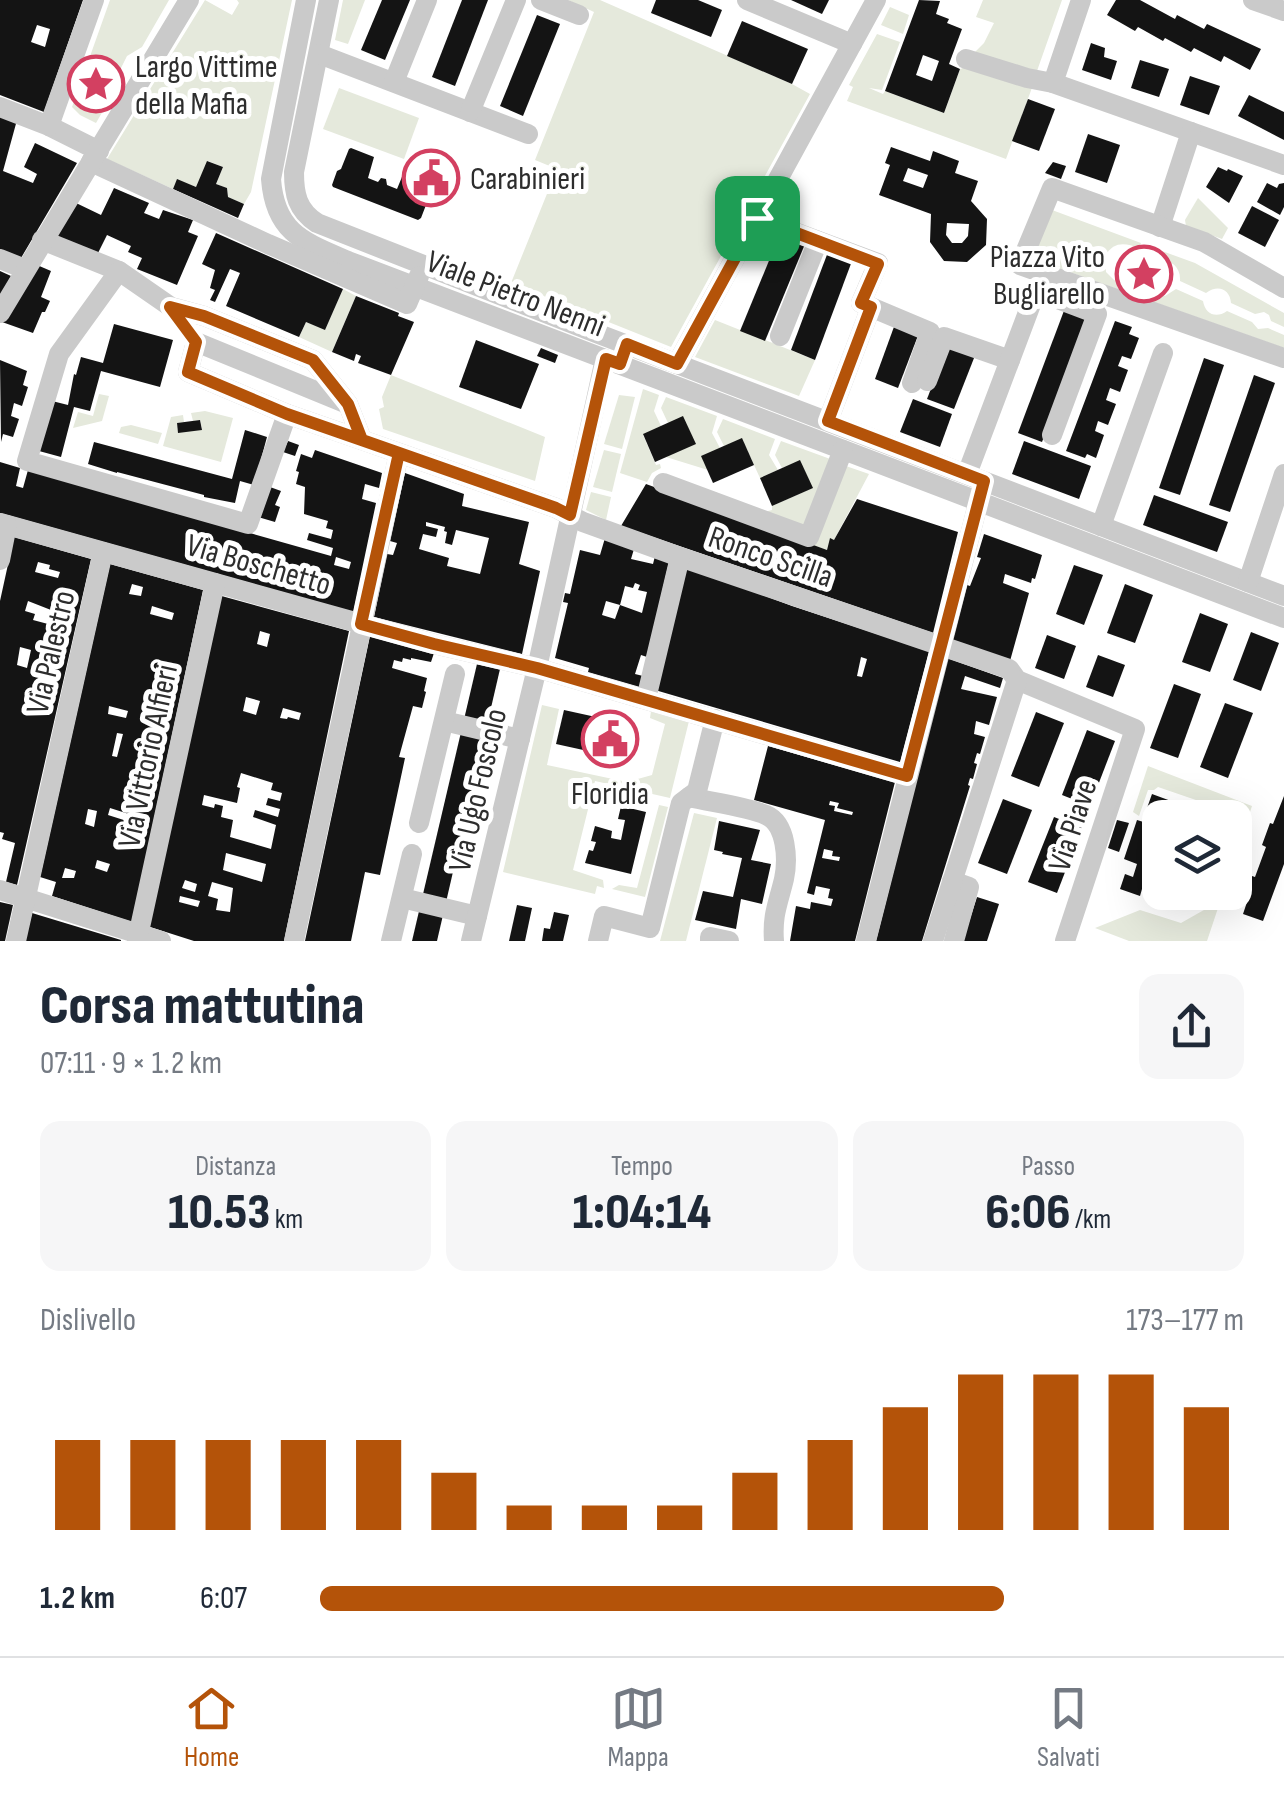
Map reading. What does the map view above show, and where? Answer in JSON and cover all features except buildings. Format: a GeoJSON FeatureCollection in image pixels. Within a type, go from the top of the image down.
{"type":"FeatureCollection","features":[{"type":"Feature","properties":{"kind":"street"},"geometry":{"type":"LineString","coordinates":[[50,126],[94,0]]}},
{"type":"Feature","properties":{"kind":"street"},"geometry":{"type":"LineString","coordinates":[[0,313],[189,0]]}},
{"type":"Feature","properties":{"kind":"street"},"geometry":{"type":"LineString","coordinates":[[297,222],[280,217],[272,192],[272,164],[306,0]]}},
{"type":"Feature","properties":{"kind":"street"},"geometry":{"type":"LineString","coordinates":[[268,244],[297,222],[294,172],[329,0]]}},
{"type":"Feature","properties":{"kind":"street"},"geometry":{"type":"LineString","coordinates":[[394,82],[427,0]]}},
{"type":"Feature","properties":{"kind":"street"},"geometry":{"type":"LineString","coordinates":[[470,112],[516,0]]}},
{"type":"Feature","properties":{"kind":"street"},"geometry":{"type":"LineString","coordinates":[[541,0],[579,15]]}},
{"type":"Feature","properties":{"kind":"street"},"geometry":{"type":"LineString","coordinates":[[747,0],[852,44]]}},
{"type":"Feature","properties":{"kind":"street"},"geometry":{"type":"LineString","coordinates":[[677,364],[876,0]]}},
{"type":"Feature","properties":{"kind":"street"},"geometry":{"type":"LineString","coordinates":[[1053,83],[1081,0]]}},
{"type":"Feature","properties":{"kind":"street"},"geometry":{"type":"LineString","coordinates":[[1252,0],[1284,11]]}},
{"type":"Feature","properties":{"kind":"street"},"geometry":{"type":"LineString","coordinates":[[319,54],[528,134]]}},
{"type":"Feature","properties":{"kind":"street"},"geometry":{"type":"LineString","coordinates":[[966,59],[1053,83],[1284,165]]}},
{"type":"Feature","properties":{"kind":"street"},"geometry":{"type":"LineString","coordinates":[[0,107],[50,126],[95,156],[268,244],[407,304],[423,265]]}},
{"type":"Feature","properties":{"kind":"street"},"geometry":{"type":"LineString","coordinates":[[1160,227],[1191,132]]}},
{"type":"Feature","properties":{"kind":"street"},"geometry":{"type":"LineString","coordinates":[[272,192],[294,186]]}},
{"type":"Feature","properties":{"kind":"street"},"geometry":{"type":"LineString","coordinates":[[1284,288],[1204,242],[1052,188],[1020,265],[1284,358]]}},
{"type":"Feature","properties":{"kind":"street"},"geometry":{"type":"LineString","coordinates":[[757,218],[878,264],[861,303],[930,332],[918,387],[944,336],[1010,360]]}},
{"type":"Feature","properties":{"kind":"street","name":"Viale Pietro Nenni"},"geometry":{"type":"LineString","coordinates":[[1284,596],[1248,582],[1198,574],[976,486],[857,448],[828,421],[677,364],[607,351],[423,265],[317,223],[297,222],[297,237],[415,286],[607,351],[857,448],[976,486],[1101,526],[1198,574],[1284,618]]}},
{"type":"Feature","properties":{"kind":"street"},"geometry":{"type":"LineString","coordinates":[[42,240],[119,271],[170,307],[196,342],[348,404]]}},
{"type":"Feature","properties":{"kind":"street"},"geometry":{"type":"LineString","coordinates":[[780,336],[818,240]]}},
{"type":"Feature","properties":{"kind":"street"},"geometry":{"type":"LineString","coordinates":[[0,259],[25,269]]}},
{"type":"Feature","properties":{"kind":"street"},"geometry":{"type":"LineString","coordinates":[[119,271],[59,354],[28,460],[248,524],[287,414]]}},
{"type":"Feature","properties":{"kind":"street"},"geometry":{"type":"LineString","coordinates":[[866,941],[940,645],[976,486],[984,429],[1036,292],[1097,314],[1052,435]]}},
{"type":"Feature","properties":{"kind":"street"},"geometry":{"type":"LineString","coordinates":[[170,307],[204,316],[313,360],[348,404],[362,440]]}},
{"type":"Feature","properties":{"kind":"street"},"geometry":{"type":"LineString","coordinates":[[828,421],[871,307]]}},
{"type":"Feature","properties":{"kind":"street","name":"Ronco Scilla"},"geometry":{"type":"LineString","coordinates":[[196,342],[188,372],[287,414],[556,508],[583,522],[680,557],[1009,669],[1016,680],[1136,729]]}},
{"type":"Feature","properties":{"kind":"street","name":"Via Ugo Foscolo"},"geometry":{"type":"LineString","coordinates":[[471,941],[607,351]]}},
{"type":"Feature","properties":{"kind":"street"},"geometry":{"type":"LineString","coordinates":[[1101,526],[1163,352]]}},
{"type":"Feature","properties":{"kind":"street"},"geometry":{"type":"LineString","coordinates":[[663,483],[808,537],[857,448]]}},
{"type":"Feature","properties":{"kind":"street"},"geometry":{"type":"LineString","coordinates":[[294,941],[361,624],[391,450]]}},
{"type":"Feature","properties":{"kind":"street"},"geometry":{"type":"LineString","coordinates":[[1248,582],[1284,474]]}},
{"type":"Feature","properties":{"kind":"street"},"geometry":{"type":"LineString","coordinates":[[0,560],[4,524]]}},
{"type":"Feature","properties":{"kind":"street","name":"Via Boschetto"},"geometry":{"type":"LineString","coordinates":[[4,524],[434,644],[646,698],[907,776]]}},
{"type":"Feature","properties":{"kind":"street","name":"Via Palestro"},"geometry":{"type":"LineString","coordinates":[[16,941],[103,552]]}},
{"type":"Feature","properties":{"kind":"street"},"geometry":{"type":"LineString","coordinates":[[646,698],[680,557]]}},
{"type":"Feature","properties":{"kind":"street","name":"Via Vittorio Alfieri"},"geometry":{"type":"LineString","coordinates":[[138,937],[215,583]]}},
{"type":"Feature","properties":{"kind":"street"},"geometry":{"type":"LineString","coordinates":[[420,824],[455,674]]}},
{"type":"Feature","properties":{"kind":"street"},"geometry":{"type":"LineString","coordinates":[[933,941],[1016,680]]}},
{"type":"Feature","properties":{"kind":"street"},"geometry":{"type":"LineString","coordinates":[[598,941],[604,916],[648,934],[681,803],[697,790],[715,720]]}},
{"type":"Feature","properties":{"kind":"street"},"geometry":{"type":"LineString","coordinates":[[444,721],[520,739]]}},
{"type":"Feature","properties":{"kind":"street","name":"Via Piave"},"geometry":{"type":"LineString","coordinates":[[1065,941],[1136,729]]}},
{"type":"Feature","properties":{"kind":"street"},"geometry":{"type":"LineString","coordinates":[[689,797],[770,816],[778,827],[787,854],[768,939]]}},
{"type":"Feature","properties":{"kind":"street"},"geometry":{"type":"LineString","coordinates":[[391,941],[412,854]]}},
{"type":"Feature","properties":{"kind":"street"},"geometry":{"type":"LineString","coordinates":[[952,881],[969,887],[954,941]]}},
{"type":"Feature","properties":{"kind":"street"},"geometry":{"type":"LineString","coordinates":[[0,890],[138,937],[162,941]]}},
{"type":"Feature","properties":{"kind":"street"},"geometry":{"type":"LineString","coordinates":[[402,894],[478,912]]}},
{"type":"Feature","properties":{"kind":"street"},"geometry":{"type":"LineString","coordinates":[[710,941],[710,937],[729,941]]}},
{"type":"Feature","properties":{"kind":"shaded area"},"geometry":{"type":"Polygon","coordinates":[[[110,0],[169,0],[142,47],[127,56],[119,83],[96,123],[72,107],[110,0]]]}},
{"type":"Feature","properties":{"kind":"shaded area"},"geometry":{"type":"Polygon","coordinates":[[[205,0],[232,15],[237,0],[292,0],[251,192],[244,204],[228,197],[227,188],[216,184],[223,167],[208,161],[196,187],[177,180],[173,189],[107,159],[205,0]]]}},
{"type":"Feature","properties":{"kind":"shaded area"},"geometry":{"type":"Polygon","coordinates":[[[343,0],[365,0],[348,44],[335,40],[343,0]]]}},
{"type":"Feature","properties":{"kind":"shaded area"},"geometry":{"type":"Polygon","coordinates":[[[568,0],[600,0],[810,94],[671,347],[511,283],[557,169],[535,160],[594,12],[568,0]]]}},
{"type":"Feature","properties":{"kind":"shaded area"},"geometry":{"type":"Polygon","coordinates":[[[983,0],[1062,0],[1037,71],[973,54],[994,23],[976,17],[983,0]]]}},
{"type":"Feature","properties":{"kind":"shaded area"},"geometry":{"type":"Polygon","coordinates":[[[890,7],[909,15],[903,34],[881,25],[890,7]]]}},
{"type":"Feature","properties":{"kind":"shaded area"},"geometry":{"type":"Polygon","coordinates":[[[877,34],[900,42],[882,90],[869,88],[883,94],[885,91],[944,113],[960,69],[971,65],[1033,85],[1006,159],[847,101],[853,87],[849,85],[877,34]]]}},
{"type":"Feature","properties":{"kind":"shaded area"},"geometry":{"type":"Polygon","coordinates":[[[339,88],[419,118],[404,159],[323,129],[339,88]]]}},
{"type":"Feature","properties":{"kind":"shaded area"},"geometry":{"type":"Polygon","coordinates":[[[1198,198],[1228,228],[1222,239],[1186,226],[1185,220],[1198,198]]]}},
{"type":"Feature","properties":{"kind":"shaded area"},"geometry":{"type":"Polygon","coordinates":[[[1052,210],[1141,243],[1139,248],[1116,246],[1105,256],[1106,272],[1125,285],[1123,291],[1033,259],[1052,210]]]}},
{"type":"Feature","properties":{"kind":"shaded area"},"geometry":{"type":"Polygon","coordinates":[[[1162,251],[1195,263],[1284,313],[1284,327],[1264,312],[1255,314],[1231,303],[1223,289],[1206,293],[1180,281],[1175,266],[1160,257],[1162,251]]]}},
{"type":"Feature","properties":{"kind":"shaded area"},"geometry":{"type":"Polygon","coordinates":[[[343,289],[356,296],[332,352],[299,337],[306,322],[325,329],[343,289]]]}},
{"type":"Feature","properties":{"kind":"shaded area"},"geometry":{"type":"Polygon","coordinates":[[[1176,289],[1203,301],[1212,314],[1227,311],[1252,322],[1258,329],[1268,328],[1284,335],[1284,348],[1145,299],[1148,291],[1165,296],[1176,289]]]}},
{"type":"Feature","properties":{"kind":"shaded area"},"geometry":{"type":"Polygon","coordinates":[[[715,320],[815,360],[799,396],[695,357],[715,320]]]}},
{"type":"Feature","properties":{"kind":"shaded area"},"geometry":{"type":"Polygon","coordinates":[[[391,375],[545,437],[535,481],[383,429],[379,409],[384,407],[382,397],[391,375]]]}},
{"type":"Feature","properties":{"kind":"shaded area"},"geometry":{"type":"Polygon","coordinates":[[[643,389],[659,395],[654,411],[661,426],[643,435],[661,468],[647,482],[620,473],[643,389]]]}},
{"type":"Feature","properties":{"kind":"shaded area"},"geometry":{"type":"Polygon","coordinates":[[[99,394],[109,396],[102,421],[73,428],[78,412],[93,416],[99,394]]]}},
{"type":"Feature","properties":{"kind":"shaded area"},"geometry":{"type":"Polygon","coordinates":[[[619,395],[635,397],[622,449],[604,444],[619,395]]]}},
{"type":"Feature","properties":{"kind":"shaded area"},"geometry":{"type":"Polygon","coordinates":[[[666,397],[717,416],[712,433],[720,448],[708,470],[666,457],[668,423],[661,408],[666,397]]]}},
{"type":"Feature","properties":{"kind":"shaded area"},"geometry":{"type":"Polygon","coordinates":[[[205,411],[233,418],[221,462],[163,446],[171,417],[183,415],[184,422],[177,423],[178,432],[202,429],[200,420],[193,421],[191,413],[205,411]]]}},
{"type":"Feature","properties":{"kind":"shaded area"},"geometry":{"type":"Polygon","coordinates":[[[723,419],[775,439],[769,455],[778,470],[760,478],[742,439],[724,446],[717,432],[723,419]]]}},
{"type":"Feature","properties":{"kind":"shaded area"},"geometry":{"type":"Polygon","coordinates":[[[131,425],[162,433],[158,444],[119,433],[121,427],[131,425]]]}},
{"type":"Feature","properties":{"kind":"shaded area"},"geometry":{"type":"Polygon","coordinates":[[[781,441],[833,460],[808,529],[769,517],[772,506],[812,488],[800,461],[782,468],[775,455],[781,441]]]}},
{"type":"Feature","properties":{"kind":"shaded area"},"geometry":{"type":"Polygon","coordinates":[[[604,450],[621,454],[612,492],[593,487],[604,450]]]}},
{"type":"Feature","properties":{"kind":"shaded area"},"geometry":{"type":"Polygon","coordinates":[[[843,465],[869,474],[827,550],[810,544],[843,465]]]}},
{"type":"Feature","properties":{"kind":"shaded area"},"geometry":{"type":"Polygon","coordinates":[[[591,492],[611,497],[606,520],[586,510],[591,492]]]}},
{"type":"Feature","properties":{"kind":"shaded area"},"geometry":{"type":"Polygon","coordinates":[[[542,705],[559,709],[547,765],[627,782],[652,775],[665,724],[650,718],[651,711],[689,721],[670,798],[595,781],[573,870],[603,880],[604,888],[597,886],[595,894],[503,872],[542,705]]]}},
{"type":"Feature","properties":{"kind":"shaded area"},"geometry":{"type":"Polygon","coordinates":[[[1148,766],[1236,800],[1196,800],[1158,787],[1148,790],[1139,816],[1133,812],[1148,766]]]}},
{"type":"Feature","properties":{"kind":"shaded area"},"geometry":{"type":"Polygon","coordinates":[[[659,805],[668,807],[645,897],[612,889],[619,885],[637,888],[659,805]]]}},
{"type":"Feature","properties":{"kind":"shaded area"},"geometry":{"type":"Polygon","coordinates":[[[694,813],[717,818],[686,941],[660,941],[694,813]]]}},
{"type":"Feature","properties":{"kind":"shaded area"},"geometry":{"type":"Polygon","coordinates":[[[1140,910],[1181,923],[1204,910],[1217,910],[1207,941],[1129,941],[1095,928],[1140,910]]]}},
{"type":"Feature","properties":{"kind":"place","name":"Largo Vittime della Mafia"},"geometry":{"type":"Point","coordinates":[96,84]}},
{"type":"Feature","properties":{"kind":"place","name":"Carabinieri"},"geometry":{"type":"Point","coordinates":[431,178]}},
{"type":"Feature","properties":{"kind":"place","name":"Piazza Vito Bugliarello"},"geometry":{"type":"Point","coordinates":[1144,274]}},
{"type":"Feature","properties":{"kind":"place","name":"Floridia"},"geometry":{"type":"Point","coordinates":[610,739]}},
{"type":"Feature","properties":{"kind":"route"},"geometry":{"type":"LineString","coordinates":[[757,218],[878,264],[861,303],[871,307],[828,421],[984,481],[907,776],[646,698],[361,624],[399,453],[287,414],[188,372],[196,342],[170,307],[204,316],[313,360],[348,404],[362,440],[556,508],[570,515],[606,359],[620,364],[627,344],[677,364],[757,218]]}}]}
